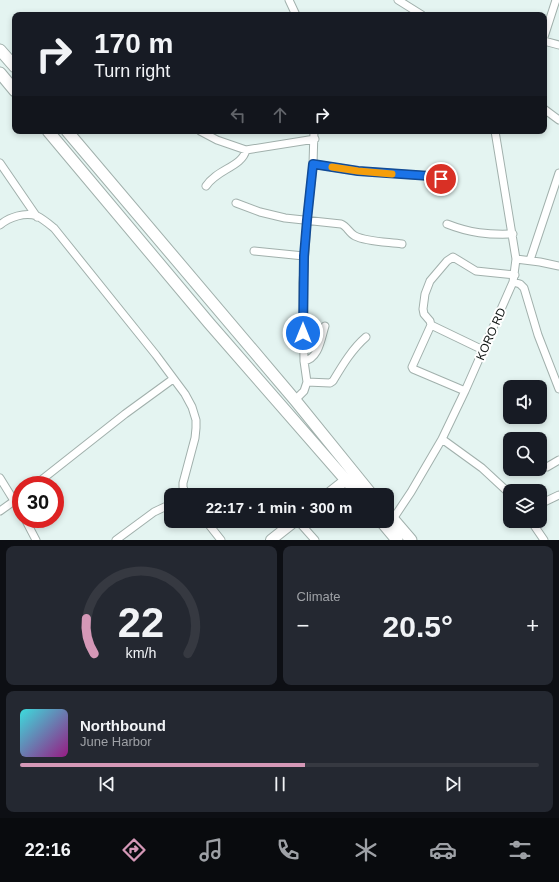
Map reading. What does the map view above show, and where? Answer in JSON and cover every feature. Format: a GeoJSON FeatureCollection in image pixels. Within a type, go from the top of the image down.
{"type":"FeatureCollection","features":[{"type":"Feature","properties":{"kind":"main road"},"geometry":{"type":"LineString","coordinates":[[0,50],[12,64]]}},
{"type":"Feature","properties":{"kind":"main road"},"geometry":{"type":"LineString","coordinates":[[0,73],[12,87]]}},
{"type":"Feature","properties":{"kind":"main road"},"geometry":{"type":"LineString","coordinates":[[50,134],[208,323],[353,488]]}},
{"type":"Feature","properties":{"kind":"main road"},"geometry":{"type":"LineString","coordinates":[[70,134],[295,400],[366,488]]}},
{"type":"Feature","properties":{"kind":"main road"},"geometry":{"type":"LineString","coordinates":[[394,521],[411,540]]}},
{"type":"Feature","properties":{"kind":"main road"},"geometry":{"type":"LineString","coordinates":[[387,528],[397,540]]}},
{"type":"Feature","properties":{"kind":"street"},"geometry":{"type":"LineString","coordinates":[[290,0],[295,12]]}},
{"type":"Feature","properties":{"kind":"street"},"geometry":{"type":"LineString","coordinates":[[399,0],[417,12]]}},
{"type":"Feature","properties":{"kind":"street"},"geometry":{"type":"LineString","coordinates":[[547,28],[556,0]]}},
{"type":"Feature","properties":{"kind":"street"},"geometry":{"type":"LineString","coordinates":[[547,42],[559,45]]}},
{"type":"Feature","properties":{"kind":"street"},"geometry":{"type":"LineString","coordinates":[[547,111],[559,120]]}},
{"type":"Feature","properties":{"kind":"street"},"geometry":{"type":"LineString","coordinates":[[206,134],[217,140],[246,150],[315,135],[304,256],[304,360],[307,382],[304,391],[295,400]]}},
{"type":"Feature","properties":{"kind":"street","name":"KORO RD"},"geometry":{"type":"LineString","coordinates":[[394,511],[411,492],[442,438],[483,350],[514,278],[516,259],[513,234],[498,156],[495,134]]}},
{"type":"Feature","properties":{"kind":"street"},"geometry":{"type":"LineString","coordinates":[[206,186],[210,180],[241,160],[246,150]]}},
{"type":"Feature","properties":{"kind":"street"},"geometry":{"type":"LineString","coordinates":[[0,163],[37,216],[61,235],[90,274],[156,355],[188,401],[196,420],[195,438],[183,483],[183,488]]}},
{"type":"Feature","properties":{"kind":"street"},"geometry":{"type":"LineString","coordinates":[[313,164],[358,171],[430,176],[441,179]]}},
{"type":"Feature","properties":{"kind":"street"},"geometry":{"type":"LineString","coordinates":[[530,260],[559,173]]}},
{"type":"Feature","properties":{"kind":"street"},"geometry":{"type":"LineString","coordinates":[[236,203],[260,212],[285,218],[341,224],[353,234],[364,239],[402,244]]}},
{"type":"Feature","properties":{"kind":"street"},"geometry":{"type":"LineString","coordinates":[[0,226],[13,218],[24,215],[37,216]]}},
{"type":"Feature","properties":{"kind":"street"},"geometry":{"type":"LineString","coordinates":[[447,224],[467,231],[487,234],[513,234]]}},
{"type":"Feature","properties":{"kind":"street"},"geometry":{"type":"LineString","coordinates":[[254,251],[304,256]]}},
{"type":"Feature","properties":{"kind":"street"},"geometry":{"type":"LineString","coordinates":[[483,350],[432,325],[423,309],[425,294],[430,281],[450,258],[453,257],[476,271],[514,278],[524,288],[538,335],[559,388]]}},
{"type":"Feature","properties":{"kind":"street"},"geometry":{"type":"LineString","coordinates":[[516,259],[530,260],[559,266]]}},
{"type":"Feature","properties":{"kind":"street"},"geometry":{"type":"LineString","coordinates":[[432,325],[412,367],[413,369],[465,390]]}},
{"type":"Feature","properties":{"kind":"street"},"geometry":{"type":"LineString","coordinates":[[304,360],[310,359],[315,355],[325,326]]}},
{"type":"Feature","properties":{"kind":"street"},"geometry":{"type":"LineString","coordinates":[[307,382],[330,383],[333,381],[345,361],[366,338]]}},
{"type":"Feature","properties":{"kind":"street"},"geometry":{"type":"LineString","coordinates":[[46,476],[125,414],[173,379]]}},
{"type":"Feature","properties":{"kind":"street"},"geometry":{"type":"LineString","coordinates":[[442,438],[482,468],[503,488]]}},
{"type":"Feature","properties":{"kind":"street"},"geometry":{"type":"LineString","coordinates":[[547,467],[559,460]]}},
{"type":"Feature","properties":{"kind":"street"},"geometry":{"type":"LineString","coordinates":[[0,478],[12,491]]}},
{"type":"Feature","properties":{"kind":"street"},"geometry":{"type":"LineString","coordinates":[[336,488],[346,480]]}},
{"type":"Feature","properties":{"kind":"street"},"geometry":{"type":"LineString","coordinates":[[547,501],[559,495]]}},
{"type":"Feature","properties":{"kind":"street"},"geometry":{"type":"LineString","coordinates":[[0,511],[12,502]]}},
{"type":"Feature","properties":{"kind":"street"},"geometry":{"type":"LineString","coordinates":[[116,540],[154,512],[164,507]]}},
{"type":"Feature","properties":{"kind":"street"},"geometry":{"type":"LineString","coordinates":[[30,528],[36,540]]}},
{"type":"Feature","properties":{"kind":"street"},"geometry":{"type":"LineString","coordinates":[[212,528],[221,540]]}},
{"type":"Feature","properties":{"kind":"street"},"geometry":{"type":"LineString","coordinates":[[271,540],[286,528]]}},
{"type":"Feature","properties":{"kind":"street"},"geometry":{"type":"LineString","coordinates":[[304,528],[315,540]]}},
{"type":"Feature","properties":{"kind":"street"},"geometry":{"type":"LineString","coordinates":[[536,528],[544,540]]}},
{"type":"Feature","properties":{"kind":"slow traffic"},"geometry":{"type":"LineString","coordinates":[[332,167],[392,174]]}},
{"type":"Feature","properties":{"kind":"route"},"geometry":{"type":"LineString","coordinates":[[303,333],[304,256],[313,164],[358,171],[430,176],[441,179]]}}]}
